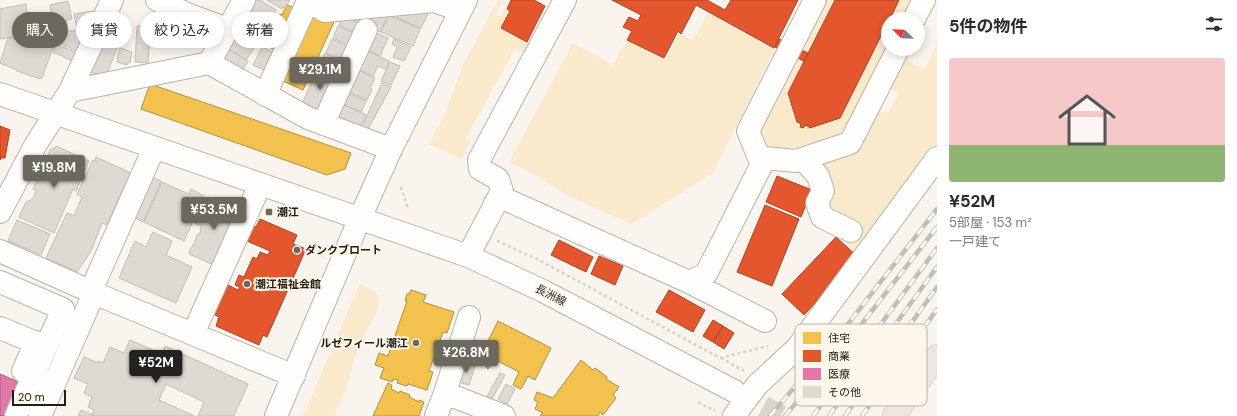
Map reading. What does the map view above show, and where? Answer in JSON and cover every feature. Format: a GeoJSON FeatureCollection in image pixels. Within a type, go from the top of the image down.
{"type":"FeatureCollection","features":[{"type":"Feature","properties":{"kind":"main road"},"geometry":{"type":"LineString","coordinates":[[927,370],[937,356]]}},
{"type":"Feature","properties":{"kind":"main road"},"geometry":{"type":"LineString","coordinates":[[894,416],[901,406]]}},
{"type":"Feature","properties":{"kind":"street"},"geometry":{"type":"LineString","coordinates":[[0,212],[36,144],[70,91],[112,0]]}},
{"type":"Feature","properties":{"kind":"street"},"geometry":{"type":"LineString","coordinates":[[157,0],[187,14],[227,29]]}},
{"type":"Feature","properties":{"kind":"street"},"geometry":{"type":"LineString","coordinates":[[209,63],[244,0]]}},
{"type":"Feature","properties":{"kind":"street"},"geometry":{"type":"LineString","coordinates":[[468,256],[502,191],[498,179],[480,169],[479,160],[565,0]]}},
{"type":"Feature","properties":{"kind":"street"},"geometry":{"type":"LineString","coordinates":[[762,165],[748,131],[815,0]]}},
{"type":"Feature","properties":{"kind":"street"},"geometry":{"type":"LineString","coordinates":[[918,12],[924,0]]}},
{"type":"Feature","properties":{"kind":"street"},"geometry":{"type":"LineString","coordinates":[[265,95],[308,1],[325,11],[434,1],[464,5],[391,149],[276,416]]}},
{"type":"Feature","properties":{"kind":"street"},"geometry":{"type":"LineString","coordinates":[[323,124],[366,30]]}},
{"type":"Feature","properties":{"kind":"street"},"geometry":{"type":"LineString","coordinates":[[689,282],[706,274],[765,158],[796,161],[850,143],[894,56]]}},
{"type":"Feature","properties":{"kind":"street"},"geometry":{"type":"LineString","coordinates":[[70,91],[209,63],[308,118],[391,149]]}},
{"type":"Feature","properties":{"kind":"street","name":"長洲線"},"geometry":{"type":"LineString","coordinates":[[0,94],[468,256],[543,291],[734,391]]}},
{"type":"Feature","properties":{"kind":"street"},"geometry":{"type":"LineString","coordinates":[[40,416],[94,293],[94,284],[154,148]]}},
{"type":"Feature","properties":{"kind":"street"},"geometry":{"type":"LineString","coordinates":[[815,324],[937,158]]}},
{"type":"Feature","properties":{"kind":"street"},"geometry":{"type":"LineString","coordinates":[[803,159],[818,176],[823,191],[817,203],[822,217],[851,231]]}},
{"type":"Feature","properties":{"kind":"street"},"geometry":{"type":"LineString","coordinates":[[193,334],[260,185]]}},
{"type":"Feature","properties":{"kind":"street"},"geometry":{"type":"LineString","coordinates":[[495,203],[505,199],[689,282],[765,321]]}},
{"type":"Feature","properties":{"kind":"street"},"geometry":{"type":"LineString","coordinates":[[0,251],[94,293],[294,376]]}},
{"type":"Feature","properties":{"kind":"street"},"geometry":{"type":"LineString","coordinates":[[0,282],[63,309],[41,345],[33,376],[16,416]]}},
{"type":"Feature","properties":{"kind":"street"},"geometry":{"type":"LineString","coordinates":[[436,416],[445,393],[469,316]]}},
{"type":"Feature","properties":{"kind":"street"},"geometry":{"type":"LineString","coordinates":[[0,328],[41,345]]}},
{"type":"Feature","properties":{"kind":"street"},"geometry":{"type":"LineString","coordinates":[[726,414],[795,350]]}},
{"type":"Feature","properties":{"kind":"street"},"geometry":{"type":"LineString","coordinates":[[33,376],[54,385]]}},
{"type":"Feature","properties":{"kind":"street"},"geometry":{"type":"LineString","coordinates":[[445,393],[504,416]]}},
{"type":"Feature","properties":{"kind":"path"},"geometry":{"type":"LineString","coordinates":[[401,188],[408,209]]}},
{"type":"Feature","properties":{"kind":"path"},"geometry":{"type":"LineString","coordinates":[[480,233],[537,259],[737,367]]}},
{"type":"Feature","properties":{"kind":"path"},"geometry":{"type":"LineString","coordinates":[[720,358],[773,345]]}},
{"type":"Feature","properties":{"kind":"path"},"geometry":{"type":"LineString","coordinates":[[698,402],[726,414]]}},
{"type":"Feature","properties":{"kind":"shaded area"},"geometry":{"type":"Polygon","coordinates":[[[498,0],[503,1],[496,14],[500,17],[507,1],[509,2],[506,9],[510,11],[501,28],[532,44],[527,55],[515,48],[466,138],[471,141],[461,159],[429,144],[444,116],[463,65],[498,0]]]}},
{"type":"Feature","properties":{"kind":"shaded area"},"geometry":{"type":"Polygon","coordinates":[[[824,0],[835,0],[788,93],[797,122],[801,124],[800,127],[803,128],[806,125],[810,128],[840,118],[881,36],[882,56],[842,135],[777,152],[765,145],[759,128],[824,0]]]}},
{"type":"Feature","properties":{"kind":"shaded area"},"geometry":{"type":"Polygon","coordinates":[[[899,0],[911,0],[905,12],[893,12],[899,0]]]}},
{"type":"Feature","properties":{"kind":"shaded area"},"geometry":{"type":"Polygon","coordinates":[[[708,13],[775,49],[713,173],[631,224],[565,194],[536,175],[509,162],[573,43],[613,65],[626,40],[665,60],[679,33],[693,40],[708,13]]]}},
{"type":"Feature","properties":{"kind":"shaded area"},"geometry":{"type":"Polygon","coordinates":[[[937,44],[937,147],[860,256],[846,243],[858,227],[827,212],[819,164],[857,152],[878,110],[887,114],[899,93],[889,88],[901,63],[908,61],[924,70],[937,44]]]}},
{"type":"Feature","properties":{"kind":"shaded area"},"geometry":{"type":"Polygon","coordinates":[[[360,283],[378,295],[377,312],[357,351],[342,400],[334,416],[303,416],[360,283]]]}},
{"type":"Feature","properties":{"kind":"building: 住宅"},"geometry":{"type":"Polygon","coordinates":[[[287,5],[301,11],[288,38],[288,12],[284,12],[287,5]]]}},
{"type":"Feature","properties":{"kind":"building: 住宅"},"geometry":{"type":"Polygon","coordinates":[[[314,12],[334,22],[303,90],[281,80],[314,12]]]}},
{"type":"Feature","properties":{"kind":"building: 住宅"},"geometry":{"type":"Polygon","coordinates":[[[271,48],[283,48],[281,53],[271,48]]]}},
{"type":"Feature","properties":{"kind":"building: 住宅"},"geometry":{"type":"Polygon","coordinates":[[[150,84],[351,153],[345,169],[327,175],[141,109],[150,84]]]}},
{"type":"Feature","properties":{"kind":"building: 住宅","name":"ルゼフィール潮江"},"geometry":{"type":"Polygon","coordinates":[[[411,290],[426,295],[423,302],[454,312],[447,333],[443,332],[429,371],[433,372],[427,390],[408,384],[407,386],[397,383],[398,380],[393,379],[392,382],[380,378],[384,368],[375,365],[379,353],[388,356],[407,301],[405,301],[407,294],[409,294],[411,290]]]}},
{"type":"Feature","properties":{"kind":"building: 住宅"},"geometry":{"type":"Polygon","coordinates":[[[498,321],[551,348],[535,380],[528,376],[521,389],[513,385],[519,372],[496,360],[488,369],[482,362],[488,356],[482,353],[498,321]]]}},
{"type":"Feature","properties":{"kind":"building: 住宅"},"geometry":{"type":"Polygon","coordinates":[[[581,360],[593,370],[595,368],[607,377],[606,379],[619,387],[613,395],[616,398],[603,415],[600,412],[598,416],[540,416],[543,413],[535,409],[538,402],[534,400],[537,392],[553,398],[581,360]]]}},
{"type":"Feature","properties":{"kind":"building: 住宅"},"geometry":{"type":"Polygon","coordinates":[[[388,383],[392,385],[391,389],[399,393],[400,391],[410,395],[409,397],[419,402],[419,400],[424,402],[419,416],[373,416],[388,383]]]}},
{"type":"Feature","properties":{"kind":"building: 商業"},"geometry":{"type":"Polygon","coordinates":[[[511,0],[534,0],[545,6],[527,42],[501,28],[510,11],[507,9],[511,0]]]}},
{"type":"Feature","properties":{"kind":"building: 商業"},"geometry":{"type":"Polygon","coordinates":[[[612,0],[707,0],[725,10],[731,0],[798,0],[774,48],[696,5],[681,34],[678,31],[664,58],[627,40],[632,31],[623,27],[629,17],[638,21],[641,15],[612,0]]]}},
{"type":"Feature","properties":{"kind":"building: 商業"},"geometry":{"type":"Polygon","coordinates":[[[835,0],[899,0],[893,12],[881,12],[881,36],[840,118],[810,128],[806,125],[803,128],[800,127],[801,124],[797,122],[788,93],[835,0]]]}},
{"type":"Feature","properties":{"kind":"building: 商業"},"geometry":{"type":"Polygon","coordinates":[[[779,39],[808,53],[804,61],[775,47],[779,39]]]}},
{"type":"Feature","properties":{"kind":"building: 商業"},"geometry":{"type":"Polygon","coordinates":[[[0,126],[10,130],[5,158],[1,158],[0,160],[0,126]]]}},
{"type":"Feature","properties":{"kind":"building: 商業"},"geometry":{"type":"Polygon","coordinates":[[[777,176],[812,190],[801,217],[766,202],[777,176]]]}},
{"type":"Feature","properties":{"kind":"building: 商業"},"geometry":{"type":"Polygon","coordinates":[[[765,205],[799,219],[772,286],[737,272],[765,205]]]}},
{"type":"Feature","properties":{"kind":"building: 商業"},"geometry":{"type":"Polygon","coordinates":[[[260,219],[297,235],[293,244],[306,249],[267,337],[263,335],[259,345],[216,326],[219,317],[213,314],[226,284],[238,290],[240,287],[235,285],[239,275],[244,277],[253,257],[257,259],[260,252],[268,255],[270,251],[247,241],[254,226],[256,227],[260,219]]]}},
{"type":"Feature","properties":{"kind":"building: 商業"},"geometry":{"type":"Polygon","coordinates":[[[836,237],[858,257],[804,315],[782,294],[836,237]]]}},
{"type":"Feature","properties":{"kind":"building: 商業"},"geometry":{"type":"Polygon","coordinates":[[[559,240],[593,257],[586,272],[551,255],[559,240]]]}},
{"type":"Feature","properties":{"kind":"building: 商業"},"geometry":{"type":"Polygon","coordinates":[[[599,256],[623,266],[615,285],[591,274],[599,256]]]}},
{"type":"Feature","properties":{"kind":"building: 商業"},"geometry":{"type":"Polygon","coordinates":[[[669,290],[705,310],[693,332],[656,312],[669,290]]]}},
{"type":"Feature","properties":{"kind":"building: 商業"},"geometry":{"type":"Polygon","coordinates":[[[713,320],[723,326],[713,342],[703,336],[713,320]]]}},
{"type":"Feature","properties":{"kind":"building: 商業"},"geometry":{"type":"Polygon","coordinates":[[[723,326],[734,333],[724,349],[713,342],[723,326]]]}},
{"type":"Feature","properties":{"kind":"building: 医療"},"geometry":{"type":"Polygon","coordinates":[[[0,374],[16,381],[19,390],[8,416],[0,416],[0,374]]]}},
{"type":"Feature","properties":{"kind":"building: その他"},"geometry":{"type":"Polygon","coordinates":[[[255,0],[260,0],[276,10],[275,12],[247,12],[255,0]]]}},
{"type":"Feature","properties":{"kind":"building: その他"},"geometry":{"type":"Polygon","coordinates":[[[267,0],[290,0],[285,8],[283,7],[282,9],[267,0]]]}},
{"type":"Feature","properties":{"kind":"building: その他"},"geometry":{"type":"Polygon","coordinates":[[[68,1],[72,19],[68,20],[68,12],[51,12],[50,5],[68,1]]]}},
{"type":"Feature","properties":{"kind":"building: その他"},"geometry":{"type":"Polygon","coordinates":[[[26,4],[27,12],[12,12],[12,37],[0,39],[0,9],[26,4]]]}},
{"type":"Feature","properties":{"kind":"building: その他"},"geometry":{"type":"Polygon","coordinates":[[[390,11],[380,32],[354,20],[356,14],[390,11]]]}},
{"type":"Feature","properties":{"kind":"building: その他"},"geometry":{"type":"Polygon","coordinates":[[[400,11],[429,12],[421,28],[397,18],[400,11]]]}},
{"type":"Feature","properties":{"kind":"building: その他"},"geometry":{"type":"Polygon","coordinates":[[[74,14],[76,14],[76,24],[74,14]]]}},
{"type":"Feature","properties":{"kind":"building: その他"},"geometry":{"type":"Polygon","coordinates":[[[389,15],[420,29],[413,46],[381,32],[389,15]]]}},
{"type":"Feature","properties":{"kind":"building: その他"},"geometry":{"type":"Polygon","coordinates":[[[343,16],[363,25],[359,34],[339,25],[343,16]]]}},
{"type":"Feature","properties":{"kind":"building: その他"},"geometry":{"type":"Polygon","coordinates":[[[137,26],[140,26],[140,48],[149,48],[148,63],[135,62],[137,26]]]}},
{"type":"Feature","properties":{"kind":"building: その他"},"geometry":{"type":"Polygon","coordinates":[[[338,26],[359,35],[348,45],[333,38],[338,26]]]}},
{"type":"Feature","properties":{"kind":"building: その他"},"geometry":{"type":"Polygon","coordinates":[[[76,30],[76,48],[81,48],[79,52],[68,47],[68,31],[76,30]]]}},
{"type":"Feature","properties":{"kind":"building: その他"},"geometry":{"type":"Polygon","coordinates":[[[370,30],[388,38],[380,56],[362,47],[370,30]]]}},
{"type":"Feature","properties":{"kind":"building: その他"},"geometry":{"type":"Polygon","coordinates":[[[232,33],[232,48],[254,48],[246,60],[224,46],[232,33]]]}},
{"type":"Feature","properties":{"kind":"building: その他"},"geometry":{"type":"Polygon","coordinates":[[[8,38],[11,38],[12,48],[53,48],[42,78],[40,79],[17,71],[0,63],[8,38]]]}},
{"type":"Feature","properties":{"kind":"building: その他"},"geometry":{"type":"Polygon","coordinates":[[[332,39],[347,46],[345,62],[326,53],[332,39]]]}},
{"type":"Feature","properties":{"kind":"building: その他"},"geometry":{"type":"Polygon","coordinates":[[[394,39],[411,47],[404,61],[393,57],[397,47],[392,44],[394,39]]]}},
{"type":"Feature","properties":{"kind":"building: その他"},"geometry":{"type":"Polygon","coordinates":[[[224,46],[248,61],[239,76],[214,61],[224,46]]]}},
{"type":"Feature","properties":{"kind":"building: その他"},"geometry":{"type":"Polygon","coordinates":[[[54,48],[65,48],[79,54],[75,62],[53,52],[54,48]]]}},
{"type":"Feature","properties":{"kind":"building: その他"},"geometry":{"type":"Polygon","coordinates":[[[97,48],[118,48],[107,73],[97,74],[86,70],[97,48]]]}},
{"type":"Feature","properties":{"kind":"building: その他"},"geometry":{"type":"Polygon","coordinates":[[[120,48],[132,52],[130,63],[128,62],[127,65],[117,62],[120,48]]]}},
{"type":"Feature","properties":{"kind":"building: その他"},"geometry":{"type":"Polygon","coordinates":[[[262,48],[279,55],[271,73],[253,65],[262,48]]]}},
{"type":"Feature","properties":{"kind":"building: その他"},"geometry":{"type":"Polygon","coordinates":[[[361,48],[389,61],[386,69],[378,66],[373,76],[353,67],[361,48]]]}},
{"type":"Feature","properties":{"kind":"building: その他"},"geometry":{"type":"Polygon","coordinates":[[[325,53],[346,63],[341,74],[320,64],[325,53]]]}},
{"type":"Feature","properties":{"kind":"building: その他"},"geometry":{"type":"Polygon","coordinates":[[[390,62],[400,66],[391,85],[381,81],[390,62]]]}},
{"type":"Feature","properties":{"kind":"building: その他"},"geometry":{"type":"Polygon","coordinates":[[[319,66],[340,75],[334,89],[328,86],[326,89],[332,92],[321,117],[301,106],[319,66]]]}},
{"type":"Feature","properties":{"kind":"building: その他"},"geometry":{"type":"Polygon","coordinates":[[[354,68],[375,78],[370,88],[372,89],[367,100],[344,90],[354,68]]]}},
{"type":"Feature","properties":{"kind":"building: その他"},"geometry":{"type":"Polygon","coordinates":[[[382,83],[391,87],[366,133],[360,131],[382,83]]]}},
{"type":"Feature","properties":{"kind":"building: その他"},"geometry":{"type":"Polygon","coordinates":[[[348,93],[366,101],[361,112],[343,104],[348,93]]]}},
{"type":"Feature","properties":{"kind":"building: その他"},"geometry":{"type":"Polygon","coordinates":[[[338,102],[366,115],[358,131],[329,120],[338,102]]]}},
{"type":"Feature","properties":{"kind":"building: その他"},"geometry":{"type":"Polygon","coordinates":[[[56,146],[89,161],[76,191],[73,189],[54,233],[19,217],[26,202],[33,199],[36,191],[33,189],[51,149],[55,148],[56,146]]]}},
{"type":"Feature","properties":{"kind":"building: その他"},"geometry":{"type":"Polygon","coordinates":[[[96,157],[129,172],[130,176],[107,225],[102,223],[91,251],[77,272],[46,258],[67,213],[74,216],[82,197],[77,194],[93,160],[95,161],[96,157]]]}},
{"type":"Feature","properties":{"kind":"building: その他"},"geometry":{"type":"Polygon","coordinates":[[[149,176],[161,181],[143,222],[131,216],[149,176]]]}},
{"type":"Feature","properties":{"kind":"building: その他"},"geometry":{"type":"Polygon","coordinates":[[[162,182],[189,194],[191,189],[204,196],[184,241],[144,222],[162,182]]]}},
{"type":"Feature","properties":{"kind":"building: その他"},"geometry":{"type":"Polygon","coordinates":[[[215,197],[238,206],[237,209],[239,210],[216,266],[189,254],[197,234],[199,235],[201,230],[201,226],[196,224],[194,221],[198,217],[202,219],[205,218],[215,197]]]}},
{"type":"Feature","properties":{"kind":"building: その他"},"geometry":{"type":"Polygon","coordinates":[[[17,220],[50,234],[41,255],[8,241],[17,220]]]}},
{"type":"Feature","properties":{"kind":"building: その他"},"geometry":{"type":"Polygon","coordinates":[[[153,232],[172,241],[166,255],[192,267],[176,303],[119,278],[135,241],[146,247],[153,232]]]}},
{"type":"Feature","properties":{"kind":"building: その他"},"geometry":{"type":"Polygon","coordinates":[[[130,340],[162,354],[165,346],[248,384],[234,416],[198,416],[204,402],[166,384],[159,400],[194,416],[96,416],[92,414],[94,410],[88,407],[92,397],[84,393],[88,384],[74,378],[84,357],[98,363],[99,361],[103,363],[110,347],[124,353],[130,340]]]}},
{"type":"Feature","properties":{"kind":"building: その他"},"geometry":{"type":"Polygon","coordinates":[[[464,363],[475,366],[469,385],[458,382],[464,363]]]}},
{"type":"Feature","properties":{"kind":"building: その他"},"geometry":{"type":"Polygon","coordinates":[[[500,373],[505,375],[492,399],[487,396],[500,373]]]}},
{"type":"Feature","properties":{"kind":"building: その他"},"geometry":{"type":"Polygon","coordinates":[[[506,384],[515,389],[507,404],[498,399],[506,384]]]}},
{"type":"Feature","properties":{"kind":"building: その他"},"geometry":{"type":"Polygon","coordinates":[[[81,410],[95,416],[78,416],[81,410]]]}},
{"type":"Feature","properties":{"kind":"tunnel"},"geometry":{"type":"LineString","coordinates":[[734,391],[781,416]]}},
{"type":"Feature","properties":{"kind":"railway"},"geometry":{"type":"LineString","coordinates":[[848,324],[937,209]]}},
{"type":"Feature","properties":{"kind":"railway"},"geometry":{"type":"LineString","coordinates":[[862,324],[937,227]]}},
{"type":"Feature","properties":{"kind":"railway"},"geometry":{"type":"LineString","coordinates":[[881,324],[937,248]]}},
{"type":"Feature","properties":{"kind":"railway"},"geometry":{"type":"LineString","coordinates":[[896,324],[937,267]]}},
{"type":"Feature","properties":{"kind":"railway"},"geometry":{"type":"LineString","coordinates":[[911,324],[937,287]]}},
{"type":"Feature","properties":{"kind":"railway"},"geometry":{"type":"LineString","coordinates":[[926,324],[937,309]]}},
{"type":"Feature","properties":{"kind":"railway"},"geometry":{"type":"LineString","coordinates":[[770,416],[795,387]]}},
{"type":"Feature","properties":{"kind":"railway"},"geometry":{"type":"LineString","coordinates":[[785,416],[795,404]]}},
{"type":"Feature","properties":{"kind":"railway"},"geometry":{"type":"LineString","coordinates":[[813,416],[820,406]]}},
{"type":"Feature","properties":{"kind":"railway"},"geometry":{"type":"LineString","coordinates":[[829,416],[836,406]]}},
{"type":"Feature","properties":{"kind":"railway"},"geometry":{"type":"LineString","coordinates":[[845,416],[852,406]]}},
{"type":"Feature","properties":{"kind":"railway"},"geometry":{"type":"LineString","coordinates":[[862,416],[869,406]]}},
{"type":"Feature","properties":{"kind":"place","name":"潮江"},"geometry":{"type":"Point","coordinates":[269,212]}},
{"type":"Feature","properties":{"kind":"place","name":"ダンクブロート"},"geometry":{"type":"Point","coordinates":[297,250]}},
{"type":"Feature","properties":{"kind":"place","name":"潮江福祉会館"},"geometry":{"type":"Point","coordinates":[247,284]}},
{"type":"Feature","properties":{"kind":"place","name":"ルゼフィール潮江"},"geometry":{"type":"Point","coordinates":[416,343]}}]}
